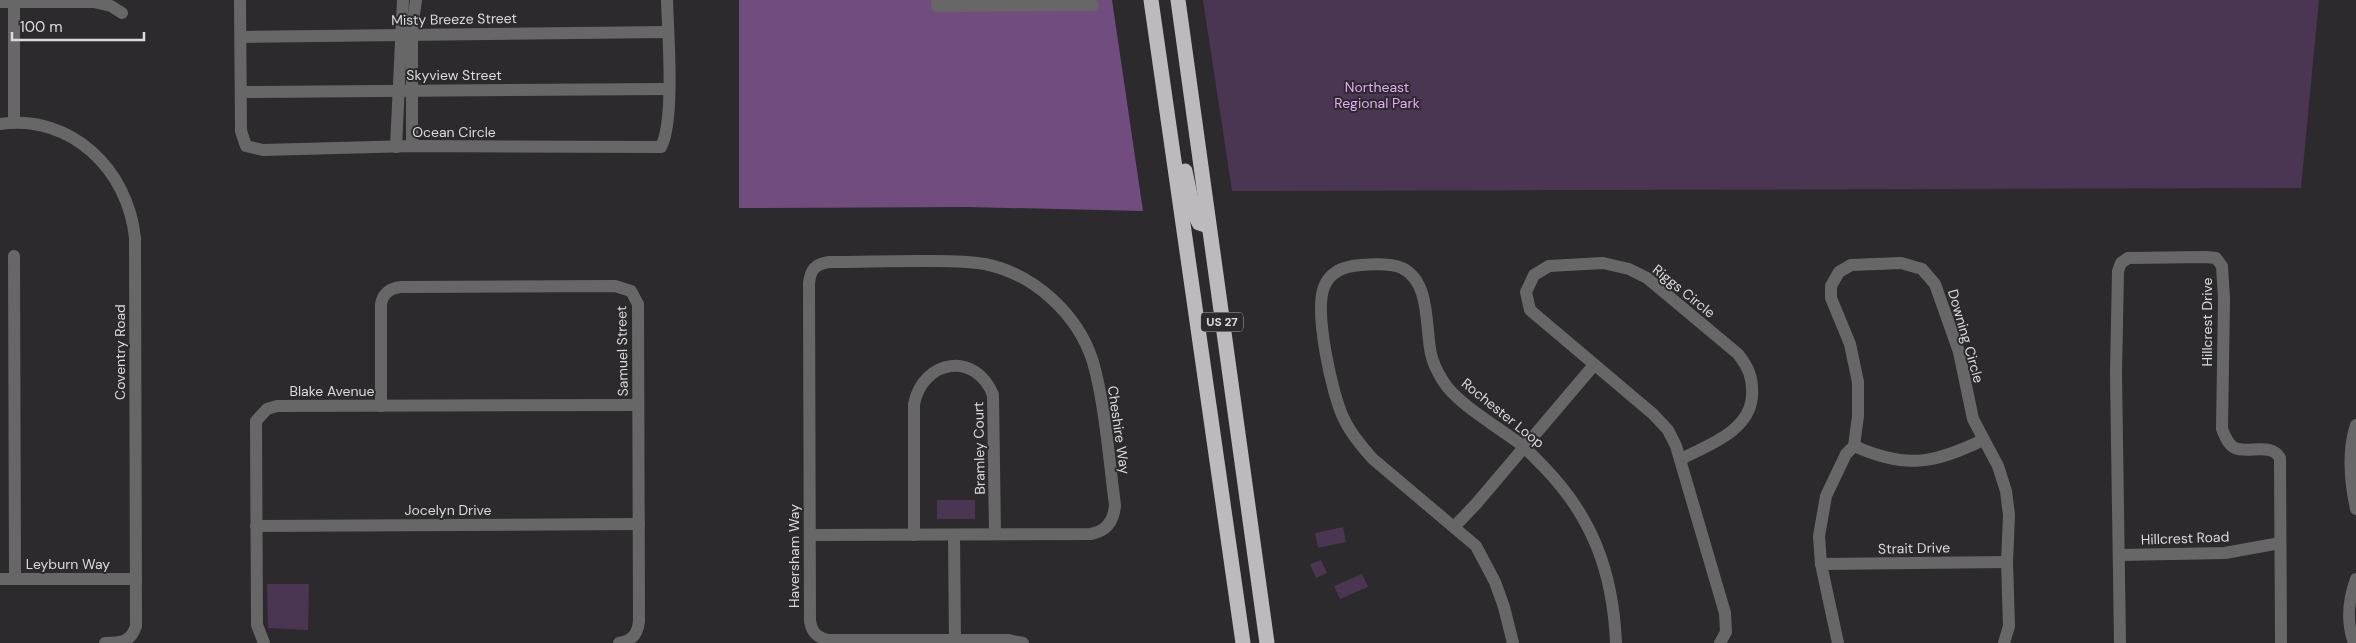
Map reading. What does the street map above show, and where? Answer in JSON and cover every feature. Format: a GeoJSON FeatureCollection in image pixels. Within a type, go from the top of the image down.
{"type":"FeatureCollection","features":[{"type":"Feature","properties":{"kind":"highway","name":"US 27"},"geometry":{"type":"LineString","coordinates":[[1151,0],[1242,643]]}},
{"type":"Feature","properties":{"kind":"highway","name":"US 27"},"geometry":{"type":"LineString","coordinates":[[1178,0],[1267,643]]}},
{"type":"Feature","properties":{"kind":"highway"},"geometry":{"type":"LineString","coordinates":[[1160,60],[1169,85],[1178,144],[1193,209],[1199,223],[1208,226]]}},
{"type":"Feature","properties":{"kind":"street","name":"Ocean Circle"},"geometry":{"type":"LineString","coordinates":[[240,0],[242,140],[246,146],[253,149],[412,146],[661,147],[667,136],[667,0]]}},
{"type":"Feature","properties":{"kind":"street"},"geometry":{"type":"LineString","coordinates":[[402,0],[412,90],[412,146]]}},
{"type":"Feature","properties":{"kind":"street"},"geometry":{"type":"LineString","coordinates":[[396,147],[398,90],[406,34],[416,0]]}},
{"type":"Feature","properties":{"kind":"street"},"geometry":{"type":"LineString","coordinates":[[937,0],[937,6],[1052,3],[1093,5]]}},
{"type":"Feature","properties":{"kind":"street"},"geometry":{"type":"LineString","coordinates":[[0,2],[99,2],[122,13]]}},
{"type":"Feature","properties":{"kind":"street"},"geometry":{"type":"LineString","coordinates":[[14,2],[14,122]]}},
{"type":"Feature","properties":{"kind":"street","name":"Misty Breeze Street"},"geometry":{"type":"LineString","coordinates":[[241,37],[668,32]]}},
{"type":"Feature","properties":{"kind":"street","name":"Skyview Street"},"geometry":{"type":"LineString","coordinates":[[241,92],[668,89]]}},
{"type":"Feature","properties":{"kind":"street","name":"Coventry Road"},"geometry":{"type":"LineString","coordinates":[[0,124],[14,122],[54,130],[87,148],[114,176],[130,210],[135,238],[136,626],[133,634],[124,642],[105,643]]}},
{"type":"Feature","properties":{"kind":"street"},"geometry":{"type":"LineString","coordinates":[[14,256],[15,579]]}},
{"type":"Feature","properties":{"kind":"street","name":"Hillcrest Drive"},"geometry":{"type":"LineString","coordinates":[[2120,643],[2116,373],[2117,276],[2121,263],[2128,258],[2216,258],[2222,266],[2224,299],[2222,429],[2228,442],[2236,449],[2264,449],[2279,455],[2281,643]]}},
{"type":"Feature","properties":{"kind":"street","name":"Cheshire Way"},"geometry":{"type":"LineString","coordinates":[[810,536],[1092,534],[1104,529],[1112,518],[1115,505],[1098,382],[1088,349],[1076,327],[1059,305],[1037,287],[1013,274],[986,264],[961,261],[829,262],[820,263],[813,268]]}},
{"type":"Feature","properties":{"kind":"street","name":"Riggs Circle"},"geometry":{"type":"LineString","coordinates":[[1681,459],[1733,431],[1744,420],[1751,405],[1753,382],[1748,367],[1738,354],[1647,278],[1629,269],[1603,263],[1550,266],[1534,275],[1526,292],[1530,310],[1660,421],[1676,446],[1725,613],[1726,632],[1720,643]]}},
{"type":"Feature","properties":{"kind":"street","name":"Downing Circle"},"geometry":{"type":"LineString","coordinates":[[1838,643],[1821,564],[1819,536],[1824,504],[1846,454],[1854,446],[1858,411],[1857,374],[1850,344],[1832,304],[1830,292],[1832,282],[1839,272],[1851,265],[1863,263],[1909,263],[1922,269],[1932,278],[1944,304],[1958,352],[1973,419],[1998,466],[2006,491],[2009,515],[2007,562],[2009,626],[2004,643]]}},
{"type":"Feature","properties":{"kind":"street","name":"Rochester Loop"},"geometry":{"type":"LineString","coordinates":[[1512,643],[1504,607],[1495,582],[1476,546],[1373,459],[1358,442],[1344,420],[1338,405],[1328,359],[1321,302],[1324,286],[1328,279],[1339,270],[1348,266],[1379,265],[1402,269],[1411,274],[1421,290],[1431,355],[1444,383],[1458,397],[1524,447],[1567,493],[1582,515],[1604,563],[1614,607],[1616,643]]}},
{"type":"Feature","properties":{"kind":"street","name":"Haversham Way"},"geometry":{"type":"LineString","coordinates":[[813,268],[809,284],[810,621],[815,634],[828,640],[1008,640],[1023,643]]}},
{"type":"Feature","properties":{"kind":"street","name":"Samuel Street"},"geometry":{"type":"LineString","coordinates":[[381,406],[381,305],[383,297],[390,290],[401,287],[606,286],[624,287],[631,291],[638,304],[639,627],[634,637],[619,643]]}},
{"type":"Feature","properties":{"kind":"street"},"geometry":{"type":"LineString","coordinates":[[1454,527],[1476,504],[1594,365]]}},
{"type":"Feature","properties":{"kind":"street","name":"Bramley Court"},"geometry":{"type":"LineString","coordinates":[[914,535],[914,404],[916,394],[920,385],[933,372],[950,366],[959,366],[977,373],[984,379],[993,395],[995,534]]}},
{"type":"Feature","properties":{"kind":"street","name":"Blake Avenue"},"geometry":{"type":"LineString","coordinates":[[264,643],[257,625],[256,421],[267,408],[277,406],[638,405]]}},
{"type":"Feature","properties":{"kind":"street"},"geometry":{"type":"LineString","coordinates":[[2356,425],[2350,449],[2351,487],[2356,509]]}},
{"type":"Feature","properties":{"kind":"street"},"geometry":{"type":"LineString","coordinates":[[1854,446],[1886,458],[1917,461],[1955,454],[1983,440]]}},
{"type":"Feature","properties":{"kind":"street","name":"Jocelyn Drive"},"geometry":{"type":"LineString","coordinates":[[256,526],[639,524]]}},
{"type":"Feature","properties":{"kind":"street"},"geometry":{"type":"LineString","coordinates":[[954,535],[955,641]]}},
{"type":"Feature","properties":{"kind":"street","name":"Hillcrest Road"},"geometry":{"type":"LineString","coordinates":[[2119,555],[2225,553],[2280,543]]}},
{"type":"Feature","properties":{"kind":"street","name":"Strait Drive"},"geometry":{"type":"LineString","coordinates":[[1821,564],[2007,562]]}},
{"type":"Feature","properties":{"kind":"street","name":"Leyburn Way"},"geometry":{"type":"LineString","coordinates":[[0,579],[136,579]]}},
{"type":"Feature","properties":{"kind":"street"},"geometry":{"type":"LineString","coordinates":[[2354,643],[2348,618],[2349,604],[2356,579]]}},
{"type":"Feature","properties":{"kind":"green space","name":"Northeast Regional Park"},"geometry":{"type":"Polygon","coordinates":[[[1203,0],[2319,0],[2301,188],[1232,191],[1203,0]]]}},
{"type":"Feature","properties":{"kind":"green space"},"geometry":{"type":"Polygon","coordinates":[[[937,500],[975,500],[975,519],[937,519],[937,500]]]}},
{"type":"Feature","properties":{"kind":"green space"},"geometry":{"type":"Polygon","coordinates":[[[1343,527],[1346,542],[1318,548],[1315,533],[1343,527]]]}},
{"type":"Feature","properties":{"kind":"green space"},"geometry":{"type":"Polygon","coordinates":[[[1321,560],[1327,573],[1316,578],[1310,564],[1321,560]]]}},
{"type":"Feature","properties":{"kind":"green space"},"geometry":{"type":"Polygon","coordinates":[[[1362,574],[1368,587],[1340,599],[1334,586],[1362,574]]]}},
{"type":"Feature","properties":{"kind":"green space"},"geometry":{"type":"Polygon","coordinates":[[[267,584],[309,584],[308,630],[268,628],[267,584]]]}},
{"type":"Feature","properties":{"kind":"shaded area"},"geometry":{"type":"Polygon","coordinates":[[[739,0],[1112,0],[1143,211],[967,207],[739,208],[739,0]]]}}]}
